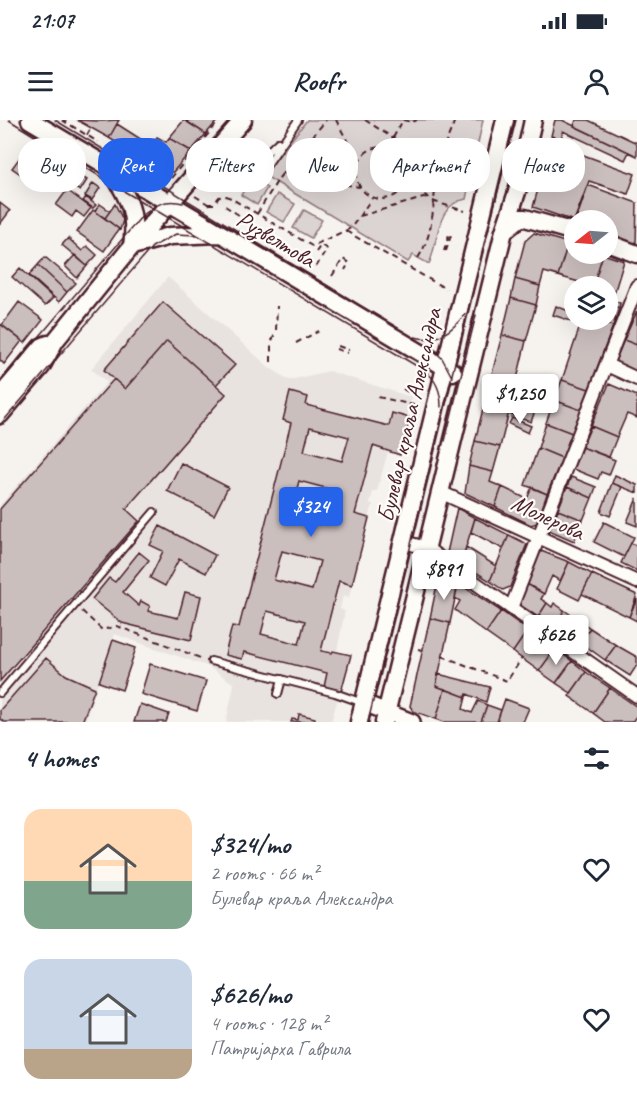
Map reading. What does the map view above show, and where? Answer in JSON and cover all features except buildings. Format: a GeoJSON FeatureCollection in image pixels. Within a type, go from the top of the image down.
{"type":"FeatureCollection","features":[{"type":"Feature","properties":{"kind":"main road","name":"Рузвелтова"},"geometry":{"type":"LineString","coordinates":[[30,120],[98,162]]}},
{"type":"Feature","properties":{"kind":"main road"},"geometry":{"type":"LineString","coordinates":[[0,415],[41,367],[55,341],[132,246],[243,120]]}},
{"type":"Feature","properties":{"kind":"main road","name":"Булевар краља Александра"},"geometry":{"type":"LineString","coordinates":[[359,722],[506,120]]}},
{"type":"Feature","properties":{"kind":"main road","name":"Булевар краља Александра"},"geometry":{"type":"LineString","coordinates":[[385,717],[533,120]]}},
{"type":"Feature","properties":{"kind":"main road"},"geometry":{"type":"LineString","coordinates":[[124,192],[132,206],[135,230],[132,246]]}},
{"type":"Feature","properties":{"kind":"main road","name":"Рузвелтова"},"geometry":{"type":"LineString","coordinates":[[149,192],[467,380]]}},
{"type":"Feature","properties":{"kind":"main road"},"geometry":{"type":"LineString","coordinates":[[504,231],[515,221],[525,218],[564,229]]}},
{"type":"Feature","properties":{"kind":"main road"},"geometry":{"type":"LineString","coordinates":[[132,246],[170,236],[219,234]]}},
{"type":"Feature","properties":{"kind":"main road"},"geometry":{"type":"LineString","coordinates":[[618,247],[637,254]]}},
{"type":"Feature","properties":{"kind":"main road"},"geometry":{"type":"LineString","coordinates":[[0,396],[6,379],[41,347],[55,341]]}},
{"type":"Feature","properties":{"kind":"street"},"geometry":{"type":"LineString","coordinates":[[511,608],[637,286]]}},
{"type":"Feature","properties":{"kind":"street"},"geometry":{"type":"LineString","coordinates":[[607,365],[637,379]]}},
{"type":"Feature","properties":{"kind":"street","name":"Молерова"},"geometry":{"type":"LineString","coordinates":[[440,492],[637,582]]}},
{"type":"Feature","properties":{"kind":"street"},"geometry":{"type":"LineString","coordinates":[[404,542],[426,549],[637,696]]}},
{"type":"Feature","properties":{"kind":"street"},"geometry":{"type":"LineString","coordinates":[[364,703],[385,717],[412,722]]}},
{"type":"Feature","properties":{"kind":"lane"},"geometry":{"type":"LineString","coordinates":[[274,154],[298,120]]}},
{"type":"Feature","properties":{"kind":"lane"},"geometry":{"type":"LineString","coordinates":[[274,146],[285,136]]}},
{"type":"Feature","properties":{"kind":"lane"},"geometry":{"type":"LineString","coordinates":[[0,693],[154,512]]}},
{"type":"Feature","properties":{"kind":"lane"},"geometry":{"type":"LineString","coordinates":[[212,661],[335,693],[364,703]]}},
{"type":"Feature","properties":{"kind":"lane"},"geometry":{"type":"LineString","coordinates":[[278,694],[282,680]]}},
{"type":"Feature","properties":{"kind":"path"},"geometry":{"type":"LineString","coordinates":[[174,175],[220,120]]}},
{"type":"Feature","properties":{"kind":"path"},"geometry":{"type":"LineString","coordinates":[[257,214],[283,173],[326,120]]}},
{"type":"Feature","properties":{"kind":"path"},"geometry":{"type":"LineString","coordinates":[[336,120],[346,138]]}},
{"type":"Feature","properties":{"kind":"path"},"geometry":{"type":"LineString","coordinates":[[365,120],[392,138]]}},
{"type":"Feature","properties":{"kind":"path"},"geometry":{"type":"LineString","coordinates":[[394,138],[403,120],[412,122],[417,120]]}},
{"type":"Feature","properties":{"kind":"path"},"geometry":{"type":"LineString","coordinates":[[448,138],[455,120]]}},
{"type":"Feature","properties":{"kind":"path"},"geometry":{"type":"LineString","coordinates":[[87,135],[91,128]]}},
{"type":"Feature","properties":{"kind":"path"},"geometry":{"type":"LineString","coordinates":[[358,161],[370,150]]}},
{"type":"Feature","properties":{"kind":"path"},"geometry":{"type":"LineString","coordinates":[[283,173],[359,187],[372,198],[388,199],[400,192]]}},
{"type":"Feature","properties":{"kind":"path"},"geometry":{"type":"LineString","coordinates":[[358,181],[359,187]]}},
{"type":"Feature","properties":{"kind":"path"},"geometry":{"type":"LineString","coordinates":[[420,192],[435,202],[465,211]]}},
{"type":"Feature","properties":{"kind":"path"},"geometry":{"type":"LineString","coordinates":[[418,258],[427,245],[436,192]]}},
{"type":"Feature","properties":{"kind":"path"},"geometry":{"type":"LineString","coordinates":[[201,200],[214,204],[219,197],[227,196],[312,246],[351,228],[372,198]]}},
{"type":"Feature","properties":{"kind":"path"},"geometry":{"type":"LineString","coordinates":[[359,216],[427,197]]}},
{"type":"Feature","properties":{"kind":"path"},"geometry":{"type":"LineString","coordinates":[[206,208],[208,204]]}},
{"type":"Feature","properties":{"kind":"path"},"geometry":{"type":"LineString","coordinates":[[225,206],[245,219]]}},
{"type":"Feature","properties":{"kind":"path"},"geometry":{"type":"LineString","coordinates":[[346,231],[446,289]]}},
{"type":"Feature","properties":{"kind":"path"},"geometry":{"type":"LineString","coordinates":[[445,251],[451,231]]}},
{"type":"Feature","properties":{"kind":"path"},"geometry":{"type":"LineString","coordinates":[[316,252],[321,245],[327,249],[316,267]]}},
{"type":"Feature","properties":{"kind":"path"},"geometry":{"type":"LineString","coordinates":[[332,276],[343,259],[349,263],[345,270]]}},
{"type":"Feature","properties":{"kind":"path"},"geometry":{"type":"LineString","coordinates":[[276,330],[277,306]]}},
{"type":"Feature","properties":{"kind":"path"},"geometry":{"type":"LineString","coordinates":[[296,343],[319,331]]}},
{"type":"Feature","properties":{"kind":"path"},"geometry":{"type":"LineString","coordinates":[[271,362],[271,343],[275,334]]}},
{"type":"Feature","properties":{"kind":"path"},"geometry":{"type":"LineString","coordinates":[[337,348],[348,352]]}},
{"type":"Feature","properties":{"kind":"path"},"geometry":{"type":"LineString","coordinates":[[402,389],[408,392]]}},
{"type":"Feature","properties":{"kind":"path"},"geometry":{"type":"LineString","coordinates":[[378,397],[418,406]]}},
{"type":"Feature","properties":{"kind":"path"},"geometry":{"type":"LineString","coordinates":[[76,605],[102,630],[117,626],[199,657]]}},
{"type":"Feature","properties":{"kind":"path"},"geometry":{"type":"LineString","coordinates":[[418,649],[423,650]]}},
{"type":"Feature","properties":{"kind":"path"},"geometry":{"type":"LineString","coordinates":[[442,656],[507,681],[522,658]]}},
{"type":"Feature","properties":{"kind":"shaded area"},"geometry":{"type":"Polygon","coordinates":[[[307,120],[483,120],[479,138],[370,138],[370,192],[468,192],[466,199],[456,202],[443,216],[429,264],[413,255],[408,262],[292,192],[358,192],[358,138],[293,138],[307,120]]]}},
{"type":"Feature","properties":{"kind":"shaded area"},"geometry":{"type":"Polygon","coordinates":[[[286,147],[286,188],[274,181],[274,162],[286,147]]]}},
{"type":"Feature","properties":{"kind":"shaded area"},"geometry":{"type":"Polygon","coordinates":[[[243,192],[265,192],[257,205],[241,195],[243,192]]]}},
{"type":"Feature","properties":{"kind":"shaded area"},"geometry":{"type":"Polygon","coordinates":[[[277,194],[295,204],[284,222],[266,212],[277,194]]]}},
{"type":"Feature","properties":{"kind":"shaded area"},"geometry":{"type":"Polygon","coordinates":[[[304,210],[322,220],[311,238],[293,228],[304,210]]]}},
{"type":"Feature","properties":{"kind":"shaded area"},"geometry":{"type":"Polygon","coordinates":[[[168,277],[269,367],[289,380],[329,371],[411,397],[407,417],[410,418],[400,455],[388,452],[377,491],[373,491],[370,503],[373,504],[349,597],[343,596],[340,609],[345,611],[337,651],[351,655],[331,722],[226,722],[234,684],[209,667],[114,634],[85,722],[0,722],[0,505],[107,382],[91,369],[168,277]]]}},
{"type":"Feature","properties":{"kind":"tram line"},"geometry":{"type":"LineString","coordinates":[[9,120],[425,371],[433,378],[441,407]]}},
{"type":"Feature","properties":{"kind":"tram line"},"geometry":{"type":"LineString","coordinates":[[55,120],[432,349],[442,358],[452,377]]}},
{"type":"Feature","properties":{"kind":"tram line"},"geometry":{"type":"LineString","coordinates":[[368,722],[516,120]]}},
{"type":"Feature","properties":{"kind":"tram line"},"geometry":{"type":"LineString","coordinates":[[0,383],[141,217],[165,202],[183,203]]}},
{"type":"Feature","properties":{"kind":"tram line"},"geometry":{"type":"LineString","coordinates":[[0,425],[152,247],[176,234],[196,235]]}},
{"type":"Feature","properties":{"kind":"tram line"},"geometry":{"type":"LineString","coordinates":[[415,337],[437,337],[455,326],[465,314]]}},
{"type":"Feature","properties":{"kind":"tram line"},"geometry":{"type":"LineString","coordinates":[[445,441],[476,315]]}}]}
